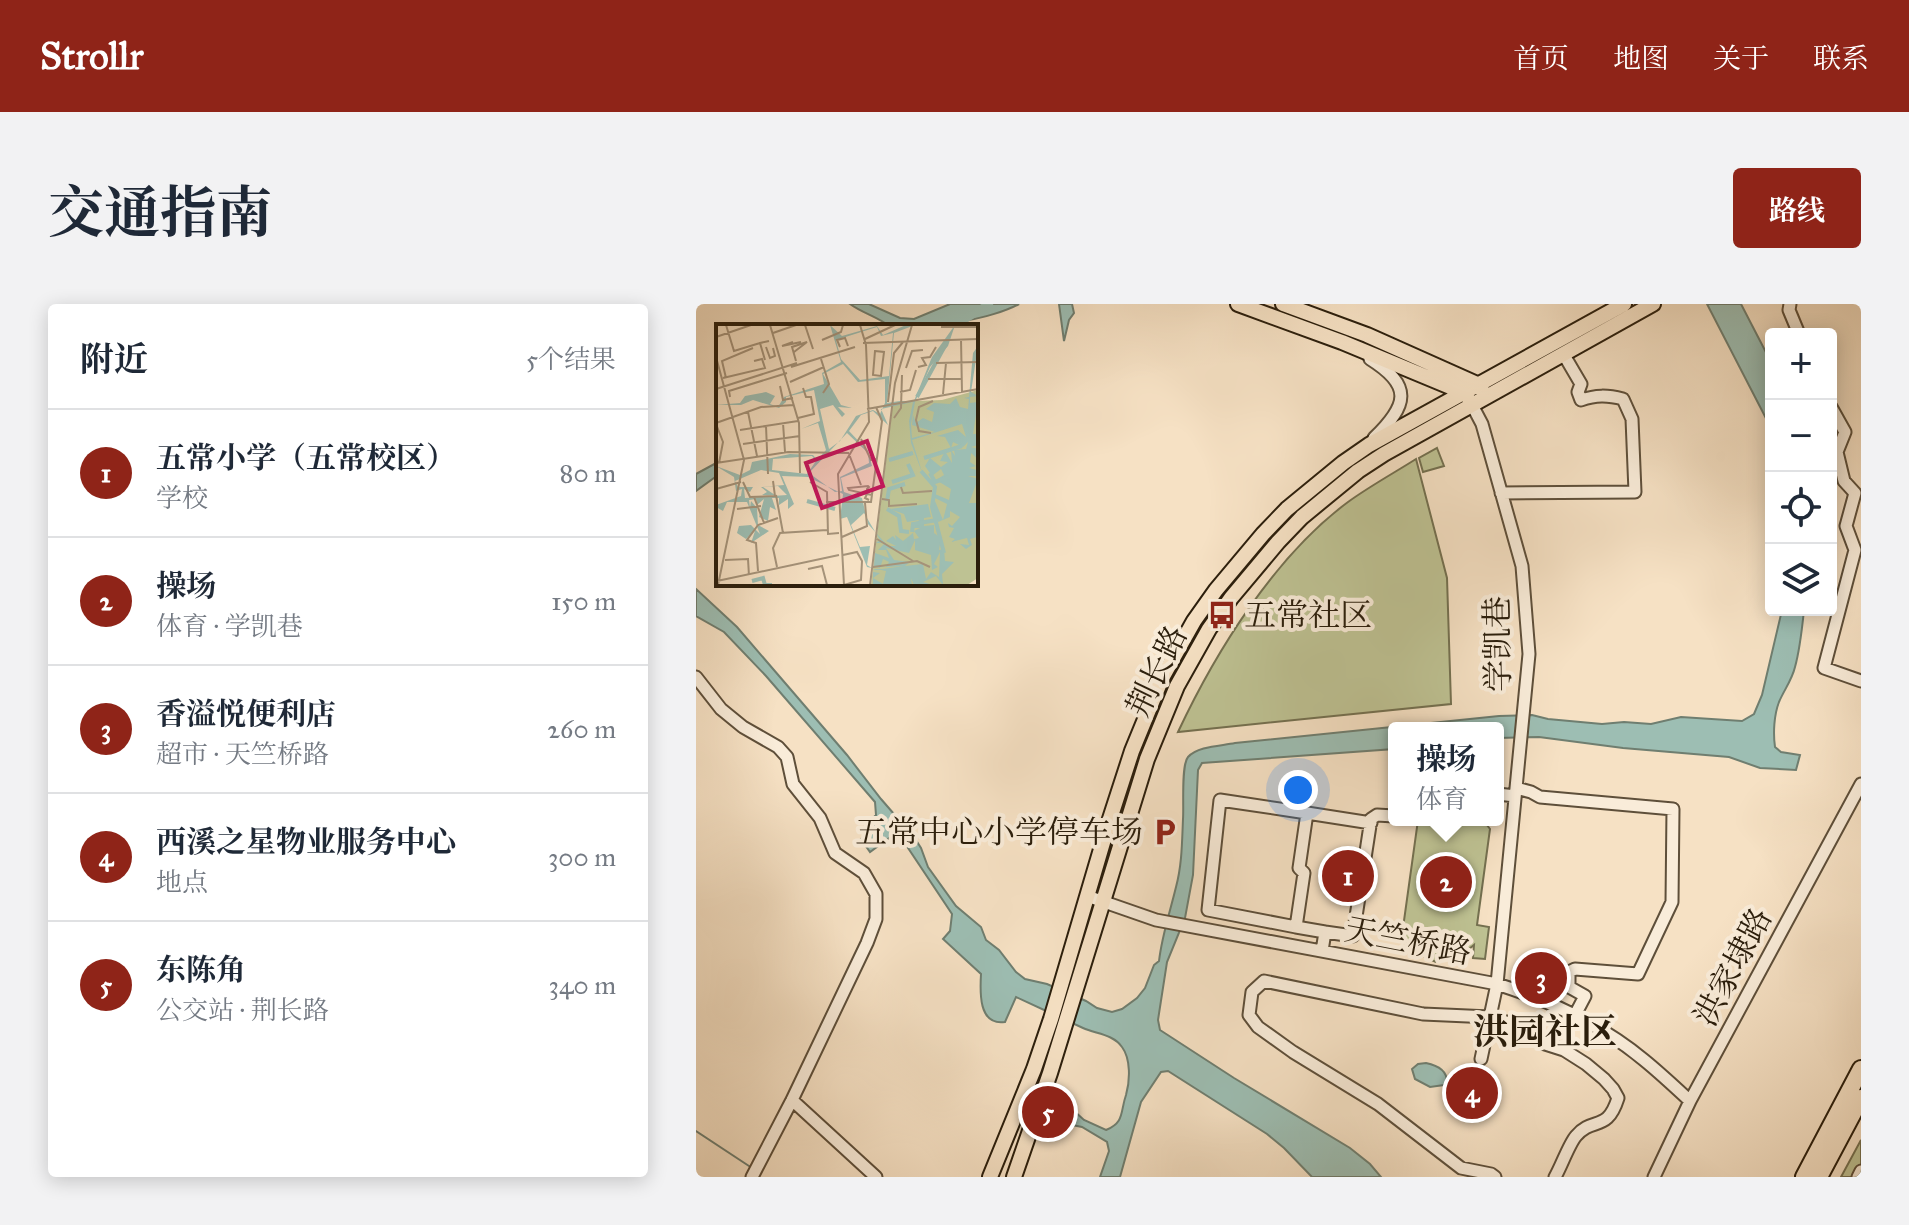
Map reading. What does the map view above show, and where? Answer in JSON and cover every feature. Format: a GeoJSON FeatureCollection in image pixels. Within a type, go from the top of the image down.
{"type":"FeatureCollection","features":[{"type":"Feature","properties":{"kind":"highway"},"geometry":{"type":"LineString","coordinates":[[1804,1177],[1861,1069]]}},
{"type":"Feature","properties":{"kind":"highway"},"geometry":{"type":"LineString","coordinates":[[1819,1177],[1861,1098]]}},
{"type":"Feature","properties":{"kind":"main road"},"geometry":{"type":"LineString","coordinates":[[1238,304],[1342,342],[1469,399]]}},
{"type":"Feature","properties":{"kind":"main road"},"geometry":{"type":"LineString","coordinates":[[1283,304],[1367,335],[1483,391]]}},
{"type":"Feature","properties":{"kind":"main road","name":"荆长路"},"geometry":{"type":"LineString","coordinates":[[1069,984],[1102,901],[1161,721],[1209,629],[1231,598],[1278,542],[1328,495],[1469,399],[1624,304]]}},
{"type":"Feature","properties":{"kind":"main road","name":"荆长路"},"geometry":{"type":"LineString","coordinates":[[1483,391],[1564,355],[1653,304]]}},
{"type":"Feature","properties":{"kind":"main road","name":"荆长路"},"geometry":{"type":"LineString","coordinates":[[1014,1177],[1050,1073],[1058,1023],[1087,896],[1109,822],[1141,726],[1162,678],[1194,621],[1263,534],[1287,509],[1343,463],[1362,450],[1469,399]]}},
{"type":"Feature","properties":{"kind":"main road","name":"荆长路"},"geometry":{"type":"LineString","coordinates":[[990,1177],[1034,1069],[1058,1023]]}},
{"type":"Feature","properties":{"kind":"street"},"geometry":{"type":"LineString","coordinates":[[1790,304],[1789,310],[1796,328]]}},
{"type":"Feature","properties":{"kind":"street"},"geometry":{"type":"LineString","coordinates":[[1342,342],[1394,376],[1401,394],[1392,421],[1362,450]]}},
{"type":"Feature","properties":{"kind":"street"},"geometry":{"type":"LineString","coordinates":[[1501,493],[1635,492],[1632,419],[1623,399],[1595,396],[1581,400],[1578,392],[1581,384],[1564,355]]}},
{"type":"Feature","properties":{"kind":"street","name":"学凯巷"},"geometry":{"type":"LineString","coordinates":[[1469,399],[1482,424],[1522,566],[1529,654],[1497,984],[1481,1059]]}},
{"type":"Feature","properties":{"kind":"street"},"geometry":{"type":"LineString","coordinates":[[1837,418],[1845,432],[1837,452],[1844,481],[1855,493],[1846,526],[1855,550],[1824,668],[1861,681]]}},
{"type":"Feature","properties":{"kind":"street"},"geometry":{"type":"LineString","coordinates":[[696,677],[721,709],[743,727],[778,747],[787,757],[793,784],[820,818],[835,853],[864,873],[876,894],[876,919],[867,943],[755,1172]]}},
{"type":"Feature","properties":{"kind":"street","name":"洪家埭路"},"geometry":{"type":"LineString","coordinates":[[1654,1177],[1690,1101],[1861,784]]}},
{"type":"Feature","properties":{"kind":"street"},"geometry":{"type":"LineString","coordinates":[[1504,793],[1531,792],[1540,797],[1673,809],[1672,902],[1638,974],[1575,969],[1569,972],[1569,987],[1585,996],[1575,1015]]}},
{"type":"Feature","properties":{"kind":"street"},"geometry":{"type":"LineString","coordinates":[[1371,823],[1220,800],[1208,910],[1353,936],[1371,823],[1371,819],[1377,815],[1388,816]]}},
{"type":"Feature","properties":{"kind":"street"},"geometry":{"type":"LineString","coordinates":[[1296,927],[1304,873],[1299,868],[1307,813]]}},
{"type":"Feature","properties":{"kind":"street","name":"天竺桥路"},"geometry":{"type":"LineString","coordinates":[[1087,896],[1156,920],[1497,984],[1530,995],[1602,1030],[1642,1058],[1690,1101]]}},
{"type":"Feature","properties":{"kind":"street"},"geometry":{"type":"LineString","coordinates":[[1322,951],[1325,932]]}},
{"type":"Feature","properties":{"kind":"street"},"geometry":{"type":"LineString","coordinates":[[1495,1177],[1461,1168],[1378,1104],[1258,1027],[1249,1015],[1252,992],[1264,981],[1423,1014],[1490,1017],[1506,1022],[1539,1042],[1564,1050],[1604,1079],[1618,1098],[1606,1121],[1576,1135],[1555,1177]]}},
{"type":"Feature","properties":{"kind":"street"},"geometry":{"type":"LineString","coordinates":[[792,1100],[876,1177]]}},
{"type":"Feature","properties":{"kind":"street"},"geometry":{"type":"LineString","coordinates":[[1858,1177],[1861,1171]]}},
{"type":"Feature","properties":{"kind":"green space"},"geometry":{"type":"Polygon","coordinates":[[[1437,448],[1444,466],[1423,472],[1419,458],[1437,448]]]}},
{"type":"Feature","properties":{"kind":"green space"},"geometry":{"type":"Polygon","coordinates":[[[1416,459],[1447,578],[1451,704],[1178,732],[1229,638],[1296,549],[1348,502],[1416,459]]]}},
{"type":"Feature","properties":{"kind":"green space"},"geometry":{"type":"Polygon","coordinates":[[[1417,826],[1488,826],[1490,829],[1477,925],[1489,927],[1485,959],[1473,958],[1474,945],[1459,957],[1436,962],[1416,952],[1402,935],[1417,826]]]}},
{"type":"Feature","properties":{"kind":"green space"},"geometry":{"type":"Polygon","coordinates":[[[1861,1140],[1861,1177],[1841,1177],[1861,1140]]]}},
{"type":"Feature","properties":{"kind":"water"},"geometry":{"type":"Polygon","coordinates":[[[850,304],[869,304],[900,318],[914,319],[950,304],[1019,304],[954,324],[886,324],[850,304]]]}},
{"type":"Feature","properties":{"kind":"water"},"geometry":{"type":"Polygon","coordinates":[[[1059,304],[1072,304],[1074,313],[1064,341],[1059,304]]]}},
{"type":"Feature","properties":{"kind":"water"},"geometry":{"type":"Polygon","coordinates":[[[1707,304],[1741,304],[1765,350],[1765,416],[1707,304]]]}},
{"type":"Feature","properties":{"kind":"water"},"geometry":{"type":"Polygon","coordinates":[[[716,463],[716,476],[696,491],[696,474],[716,463]]]}},
{"type":"Feature","properties":{"kind":"water"},"geometry":{"type":"Polygon","coordinates":[[[696,589],[737,627],[847,755],[914,837],[928,867],[956,906],[981,927],[986,940],[999,950],[1016,972],[1025,979],[1047,984],[1112,1012],[1137,998],[1159,961],[1179,870],[1184,768],[1188,757],[1210,747],[1235,743],[1388,727],[1388,749],[1202,763],[1198,770],[1193,875],[1185,918],[1167,962],[1158,1020],[1160,1030],[1350,1148],[1381,1177],[1312,1177],[1267,1134],[1168,1071],[1161,1072],[1141,1102],[1120,1177],[1100,1177],[1109,1151],[1107,1142],[1082,1127],[1062,1123],[1067,1109],[1106,1130],[1116,1124],[1121,1116],[1129,1077],[1122,1047],[1109,1037],[1016,997],[1005,1022],[990,1019],[982,1006],[981,974],[943,939],[950,931],[952,914],[900,836],[896,833],[870,852],[861,839],[867,833],[862,829],[876,815],[875,802],[724,632],[696,616],[696,589]]]}},
{"type":"Feature","properties":{"kind":"water"},"geometry":{"type":"Polygon","coordinates":[[[1781,616],[1803,616],[1797,660],[1777,707],[1774,730],[1775,747],[1781,752],[1800,755],[1796,770],[1760,768],[1729,757],[1539,737],[1504,738],[1504,722],[1440,722],[1532,715],[1602,724],[1651,724],[1681,717],[1742,721],[1754,714],[1762,695],[1781,616]]]}},
{"type":"Feature","properties":{"kind":"water"},"geometry":{"type":"Polygon","coordinates":[[[1426,1063],[1443,1071],[1447,1078],[1444,1085],[1430,1087],[1415,1079],[1412,1069],[1426,1063]]]}},
{"type":"Feature","properties":{"kind":"waterway"},"geometry":{"type":"LineString","coordinates":[[957,324],[989,304]]}},
{"type":"Feature","properties":{"kind":"waterway"},"geometry":{"type":"LineString","coordinates":[[696,1131],[752,1168]]}},
{"type":"Feature","properties":{"kind":"place","name":"五常社区"},"geometry":{"type":"Point","coordinates":[1222,615]}},
{"type":"Feature","properties":{"kind":"place","name":"五常中心小学停车场"},"geometry":{"type":"Point","coordinates":[1165,832]}},
{"type":"Feature","properties":{"kind":"place","name":"五常小学（五常校区）"},"geometry":{"type":"Point","coordinates":[1348,876]}},
{"type":"Feature","properties":{"kind":"place","name":"操场"},"geometry":{"type":"Point","coordinates":[1446,882]}},
{"type":"Feature","properties":{"kind":"place","name":"香溢悦便利店"},"geometry":{"type":"Point","coordinates":[1541,978]}},
{"type":"Feature","properties":{"kind":"place","name":"西溪之星物业服务中心"},"geometry":{"type":"Point","coordinates":[1472,1093]}},
{"type":"Feature","properties":{"kind":"place","name":"东陈角"},"geometry":{"type":"Point","coordinates":[1048,1112]}},
{"type":"Feature","properties":{"kind":"district","name":"洪园社区"},"geometry":{"type":"Point","coordinates":[1545,1032]}}]}
